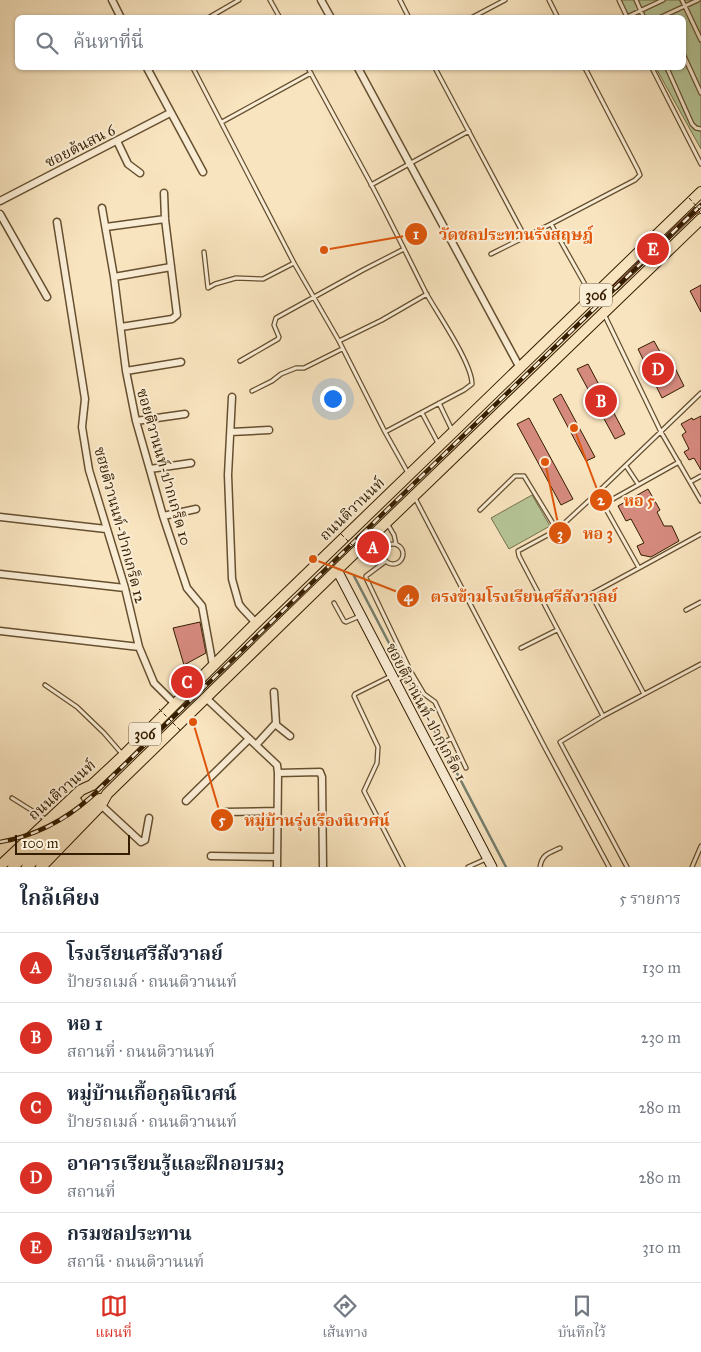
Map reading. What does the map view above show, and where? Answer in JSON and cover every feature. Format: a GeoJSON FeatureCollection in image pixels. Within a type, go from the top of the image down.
{"type":"FeatureCollection","features":[{"type":"Feature","properties":{"kind":"main road","name":"ถนนติวานนท์"},"geometry":{"type":"LineString","coordinates":[[1,864],[81,790],[92,785],[123,756],[256,623],[701,192]]}},
{"type":"Feature","properties":{"kind":"main road","name":"306"},"geometry":{"type":"LineString","coordinates":[[27,867],[91,805],[107,794],[701,219]]}},
{"type":"Feature","properties":{"kind":"main road"},"geometry":{"type":"LineString","coordinates":[[489,398],[502,411]]}},
{"type":"Feature","properties":{"kind":"main road"},"geometry":{"type":"LineString","coordinates":[[409,475],[417,494]]}},
{"type":"Feature","properties":{"kind":"main road","name":"306"},"geometry":{"type":"LineString","coordinates":[[13,867],[84,796],[92,785]]}},
{"type":"Feature","properties":{"kind":"main road","name":"306"},"geometry":{"type":"LineString","coordinates":[[41,867],[101,804],[107,794]]}},
{"type":"Feature","properties":{"kind":"street"},"geometry":{"type":"LineString","coordinates":[[112,0],[120,15]]}},
{"type":"Feature","properties":{"kind":"street"},"geometry":{"type":"LineString","coordinates":[[321,0],[329,15]]}},
{"type":"Feature","properties":{"kind":"street"},"geometry":{"type":"LineString","coordinates":[[148,70],[203,172]]}},
{"type":"Feature","properties":{"kind":"street"},"geometry":{"type":"LineString","coordinates":[[359,70],[520,368]]}},
{"type":"Feature","properties":{"kind":"street","name":"ซอยต้นสน 6"},"geometry":{"type":"LineString","coordinates":[[0,201],[170,113]]}},
{"type":"Feature","properties":{"kind":"street"},"geometry":{"type":"LineString","coordinates":[[118,141],[128,164],[140,173]]}},
{"type":"Feature","properties":{"kind":"street"},"geometry":{"type":"LineString","coordinates":[[121,327],[172,319],[176,317],[178,312],[171,267],[164,193]]}},
{"type":"Feature","properties":{"kind":"street","name":"ซอยติวานนท์-ปากเกร็ด 10"},"geometry":{"type":"LineString","coordinates":[[102,208],[114,277],[126,371],[136,421],[163,516],[187,587],[202,606],[213,666]]}},
{"type":"Feature","properties":{"kind":"street"},"geometry":{"type":"LineString","coordinates":[[0,214],[47,297]]}},
{"type":"Feature","properties":{"kind":"street"},"geometry":{"type":"LineString","coordinates":[[106,227],[166,219]]}},
{"type":"Feature","properties":{"kind":"street","name":"ซฮยติวานนท์-ปากเกร็ด 12"},"geometry":{"type":"LineString","coordinates":[[58,222],[85,398],[82,426],[87,461],[139,647],[154,683],[175,704]]}},
{"type":"Feature","properties":{"kind":"street"},"geometry":{"type":"LineString","coordinates":[[114,277],[171,267]]}},
{"type":"Feature","properties":{"kind":"street"},"geometry":{"type":"LineString","coordinates":[[126,371],[181,362]]}},
{"type":"Feature","properties":{"kind":"street"},"geometry":{"type":"LineString","coordinates":[[232,397],[228,475],[232,579],[239,604],[256,623]]}},
{"type":"Feature","properties":{"kind":"street"},"geometry":{"type":"LineString","coordinates":[[136,421],[185,414]]}},
{"type":"Feature","properties":{"kind":"street"},"geometry":{"type":"LineString","coordinates":[[230,432],[269,430]]}},
{"type":"Feature","properties":{"kind":"street"},"geometry":{"type":"LineString","coordinates":[[150,469],[191,463]]}},
{"type":"Feature","properties":{"kind":"street"},"geometry":{"type":"LineString","coordinates":[[163,516],[196,510]]}},
{"type":"Feature","properties":{"kind":"street"},"geometry":{"type":"LineString","coordinates":[[0,517],[106,529]]}},
{"type":"Feature","properties":{"kind":"street","name":"ซอยติวานนท์-ปากเกร็ด 1"},"geometry":{"type":"LineString","coordinates":[[337,570],[492,867]]}},
{"type":"Feature","properties":{"kind":"street"},"geometry":{"type":"LineString","coordinates":[[0,574],[124,588]]}},
{"type":"Feature","properties":{"kind":"street"},"geometry":{"type":"LineString","coordinates":[[0,631],[139,647]]}},
{"type":"Feature","properties":{"kind":"street"},"geometry":{"type":"LineString","coordinates":[[256,745],[275,724],[274,692]]}},
{"type":"Feature","properties":{"kind":"street"},"geometry":{"type":"LineString","coordinates":[[206,698],[277,765],[277,867]]}},
{"type":"Feature","properties":{"kind":"street"},"geometry":{"type":"LineString","coordinates":[[275,724],[290,736]]}},
{"type":"Feature","properties":{"kind":"street"},"geometry":{"type":"LineString","coordinates":[[186,801],[249,739]]}},
{"type":"Feature","properties":{"kind":"street"},"geometry":{"type":"LineString","coordinates":[[278,773],[320,772],[322,777],[323,867]]}},
{"type":"Feature","properties":{"kind":"street"},"geometry":{"type":"LineString","coordinates":[[101,804],[141,842],[145,840],[149,818]]}},
{"type":"Feature","properties":{"kind":"street"},"geometry":{"type":"LineString","coordinates":[[225,812],[277,811]]}},
{"type":"Feature","properties":{"kind":"street"},"geometry":{"type":"LineString","coordinates":[[211,856],[277,857]]}},
{"type":"Feature","properties":{"kind":"lane"},"geometry":{"type":"LineString","coordinates":[[213,15],[239,0]]}},
{"type":"Feature","properties":{"kind":"lane"},"geometry":{"type":"LineString","coordinates":[[270,0],[278,15]]}},
{"type":"Feature","properties":{"kind":"lane"},"geometry":{"type":"LineString","coordinates":[[400,0],[408,15]]}},
{"type":"Feature","properties":{"kind":"lane"},"geometry":{"type":"LineString","coordinates":[[477,15],[505,0]]}},
{"type":"Feature","properties":{"kind":"lane"},"geometry":{"type":"LineString","coordinates":[[549,0],[556,15]]}},
{"type":"Feature","properties":{"kind":"lane"},"geometry":{"type":"LineString","coordinates":[[619,0],[626,15]]}},
{"type":"Feature","properties":{"kind":"lane"},"geometry":{"type":"LineString","coordinates":[[636,0],[643,15]]}},
{"type":"Feature","properties":{"kind":"lane"},"geometry":{"type":"LineString","coordinates":[[631,15],[657,1],[663,0]]}},
{"type":"Feature","properties":{"kind":"lane"},"geometry":{"type":"LineString","coordinates":[[682,0],[701,40]]}},
{"type":"Feature","properties":{"kind":"lane"},"geometry":{"type":"LineString","coordinates":[[667,15],[698,0]]}},
{"type":"Feature","properties":{"kind":"lane"},"geometry":{"type":"LineString","coordinates":[[686,60],[701,93]]}},
{"type":"Feature","properties":{"kind":"lane"},"geometry":{"type":"LineString","coordinates":[[194,70],[294,263],[339,341],[384,432],[409,475]]}},
{"type":"Feature","properties":{"kind":"lane"},"geometry":{"type":"LineString","coordinates":[[309,70],[427,294],[469,369],[472,380],[470,386],[384,432]]}},
{"type":"Feature","properties":{"kind":"lane"},"geometry":{"type":"LineString","coordinates":[[437,70],[526,237]]}},
{"type":"Feature","properties":{"kind":"lane"},"geometry":{"type":"LineString","coordinates":[[491,254],[635,180],[640,175],[586,70]]}},
{"type":"Feature","properties":{"kind":"lane"},"geometry":{"type":"LineString","coordinates":[[653,70],[701,164]]}},
{"type":"Feature","properties":{"kind":"lane"},"geometry":{"type":"LineString","coordinates":[[668,70],[692,124],[696,128],[701,129]]}},
{"type":"Feature","properties":{"kind":"lane"},"geometry":{"type":"LineString","coordinates":[[222,122],[311,73]]}},
{"type":"Feature","properties":{"kind":"lane"},"geometry":{"type":"LineString","coordinates":[[371,185],[469,131]]}},
{"type":"Feature","properties":{"kind":"lane"},"geometry":{"type":"LineString","coordinates":[[551,224],[593,298]]}},
{"type":"Feature","properties":{"kind":"lane"},"geometry":{"type":"LineString","coordinates":[[240,361],[278,339],[279,337],[274,325],[276,318],[404,249]]}},
{"type":"Feature","properties":{"kind":"lane"},"geometry":{"type":"LineString","coordinates":[[204,252],[208,288],[236,278],[263,279],[294,263]]}},
{"type":"Feature","properties":{"kind":"lane"},"geometry":{"type":"LineString","coordinates":[[339,341],[390,316],[427,294]]}},
{"type":"Feature","properties":{"kind":"lane"},"geometry":{"type":"LineString","coordinates":[[604,313],[661,432],[701,501]]}},
{"type":"Feature","properties":{"kind":"lane"},"geometry":{"type":"LineString","coordinates":[[252,391],[281,374],[296,368],[304,368],[342,349]]}},
{"type":"Feature","properties":{"kind":"lane"},"geometry":{"type":"LineString","coordinates":[[602,716],[518,556],[518,551],[557,530],[701,393]]}},
{"type":"Feature","properties":{"kind":"lane"},"geometry":{"type":"LineString","coordinates":[[439,403],[453,433]]}},
{"type":"Feature","properties":{"kind":"lane"},"geometry":{"type":"LineString","coordinates":[[422,413],[440,445]]}},
{"type":"Feature","properties":{"kind":"lane"},"geometry":{"type":"LineString","coordinates":[[604,504],[679,462]]}},
{"type":"Feature","properties":{"kind":"lane"},"geometry":{"type":"LineString","coordinates":[[626,466],[638,484]]}},
{"type":"Feature","properties":{"kind":"lane"},"geometry":{"type":"LineString","coordinates":[[480,510],[514,476],[524,476],[557,530]]}},
{"type":"Feature","properties":{"kind":"lane"},"geometry":{"type":"LineString","coordinates":[[690,482],[701,476]]}},
{"type":"Feature","properties":{"kind":"lane"},"geometry":{"type":"LineString","coordinates":[[597,493],[639,568]]}},
{"type":"Feature","properties":{"kind":"lane"},"geometry":{"type":"LineString","coordinates":[[417,494],[543,744],[609,867]]}},
{"type":"Feature","properties":{"kind":"lane"},"geometry":{"type":"LineString","coordinates":[[386,523],[394,535],[396,544],[403,552],[401,560],[390,564],[386,561],[383,551],[385,546],[392,543],[396,544]]}},
{"type":"Feature","properties":{"kind":"lane"},"geometry":{"type":"LineString","coordinates":[[644,694],[591,594],[701,534]]}},
{"type":"Feature","properties":{"kind":"lane"},"geometry":{"type":"LineString","coordinates":[[386,561],[366,576],[366,578],[411,672],[424,694],[435,702],[466,768]]}},
{"type":"Feature","properties":{"kind":"lane"},"geometry":{"type":"LineString","coordinates":[[686,610],[701,602]]}},
{"type":"Feature","properties":{"kind":"lane"},"geometry":{"type":"LineString","coordinates":[[334,603],[346,622],[360,616]]}},
{"type":"Feature","properties":{"kind":"lane"},"geometry":{"type":"LineString","coordinates":[[521,648],[557,630]]}},
{"type":"Feature","properties":{"kind":"lane"},"geometry":{"type":"LineString","coordinates":[[627,867],[560,742],[602,716],[701,664]]}},
{"type":"Feature","properties":{"kind":"lane"},"geometry":{"type":"LineString","coordinates":[[402,867],[364,791],[377,762],[378,747],[354,696],[411,672]]}},
{"type":"Feature","properties":{"kind":"lane"},"geometry":{"type":"LineString","coordinates":[[45,685],[77,707],[104,733],[123,756]]}},
{"type":"Feature","properties":{"kind":"lane"},"geometry":{"type":"LineString","coordinates":[[430,749],[452,738]]}},
{"type":"Feature","properties":{"kind":"lane"},"geometry":{"type":"LineString","coordinates":[[12,798],[48,820]]}},
{"type":"Feature","properties":{"kind":"lane"},"geometry":{"type":"LineString","coordinates":[[692,867],[701,846]]}},
{"type":"Feature","properties":{"kind":"lane"},"geometry":{"type":"LineString","coordinates":[[540,867],[544,856],[560,848]]}},
{"type":"Feature","properties":{"kind":"lane"},"geometry":{"type":"LineString","coordinates":[[468,867],[488,858]]}},
{"type":"Feature","properties":{"kind":"path"},"geometry":{"type":"LineString","coordinates":[[689,198],[701,211]]}},
{"type":"Feature","properties":{"kind":"path"},"geometry":{"type":"LineString","coordinates":[[341,534],[362,555]]}},
{"type":"Feature","properties":{"kind":"path"},"geometry":{"type":"LineString","coordinates":[[159,709],[181,731]]}},
{"type":"Feature","properties":{"kind":"green space"},"geometry":{"type":"Polygon","coordinates":[[[620,0],[701,0],[701,149],[657,70],[686,70],[686,15],[628,15],[620,0]]]}},
{"type":"Feature","properties":{"kind":"green space"},"geometry":{"type":"Polygon","coordinates":[[[532,495],[550,526],[509,549],[491,518],[532,495]]]}},
{"type":"Feature","properties":{"kind":"building"},"geometry":{"type":"Polygon","coordinates":[[[695,207],[700,212],[617,290],[615,289],[613,286],[695,207]]]}},
{"type":"Feature","properties":{"kind":"building"},"geometry":{"type":"Polygon","coordinates":[[[701,285],[701,312],[690,291],[701,285]]]}},
{"type":"Feature","properties":{"kind":"building"},"geometry":{"type":"Polygon","coordinates":[[[654,341],[670,370],[675,368],[684,386],[662,398],[638,349],[654,341]]]}},
{"type":"Feature","properties":{"kind":"building"},"geometry":{"type":"Polygon","coordinates":[[[588,364],[625,434],[615,439],[577,369],[588,364]]]}},
{"type":"Feature","properties":{"kind":"building"},"geometry":{"type":"Polygon","coordinates":[[[561,394],[595,457],[586,461],[553,399],[561,394]]]}},
{"type":"Feature","properties":{"kind":"building"},"geometry":{"type":"Polygon","coordinates":[[[701,416],[701,470],[694,458],[689,460],[684,452],[689,449],[682,435],[686,432],[681,424],[701,416]]]}},
{"type":"Feature","properties":{"kind":"building"},"geometry":{"type":"Polygon","coordinates":[[[529,418],[573,499],[561,505],[517,424],[529,418]]]}},
{"type":"Feature","properties":{"kind":"building"},"geometry":{"type":"Polygon","coordinates":[[[648,489],[660,510],[657,512],[664,526],[672,526],[679,541],[651,557],[641,555],[637,546],[644,543],[631,519],[626,521],[618,506],[648,489]]]}},
{"type":"Feature","properties":{"kind":"building"},"geometry":{"type":"Polygon","coordinates":[[[200,622],[206,653],[184,665],[173,628],[200,622]]]}},
{"type":"Feature","properties":{"kind":"waterway"},"geometry":{"type":"LineString","coordinates":[[354,576],[506,867]]}},
{"type":"Feature","properties":{"kind":"railway"},"geometry":{"type":"LineString","coordinates":[[0,842],[25,836],[49,826],[81,806],[91,797],[701,205]]}},
{"type":"Feature","properties":{"kind":"place","name":"กรมชลประทาน"},"geometry":{"type":"Point","coordinates":[653,249]}},
{"type":"Feature","properties":{"kind":"place","name":"วัดชลประทานรังสฤษฎ์"},"geometry":{"type":"Point","coordinates":[324,250]}},
{"type":"Feature","properties":{"kind":"place","name":"อาคารเรียนรู้และฝึกอบรม3"},"geometry":{"type":"Point","coordinates":[658,369]}},
{"type":"Feature","properties":{"kind":"place","name":"หอ 1"},"geometry":{"type":"Point","coordinates":[601,401]}},
{"type":"Feature","properties":{"kind":"place","name":"หอ 5"},"geometry":{"type":"Point","coordinates":[574,428]}},
{"type":"Feature","properties":{"kind":"place","name":"หอ 3"},"geometry":{"type":"Point","coordinates":[545,462]}},
{"type":"Feature","properties":{"kind":"place","name":"โรงเรียนศรีสังวาลย์"},"geometry":{"type":"Point","coordinates":[373,547]}},
{"type":"Feature","properties":{"kind":"place","name":"ตรงข้ามโรงเรียนศรีสังวาลย์"},"geometry":{"type":"Point","coordinates":[313,559]}},
{"type":"Feature","properties":{"kind":"place","name":"หมู่บ้านเกื้อกูลนิเวศน์"},"geometry":{"type":"Point","coordinates":[187,682]}},
{"type":"Feature","properties":{"kind":"place","name":"หมู่บ้านรุ่งเรืองนิเวศน์"},"geometry":{"type":"Point","coordinates":[193,722]}}]}
